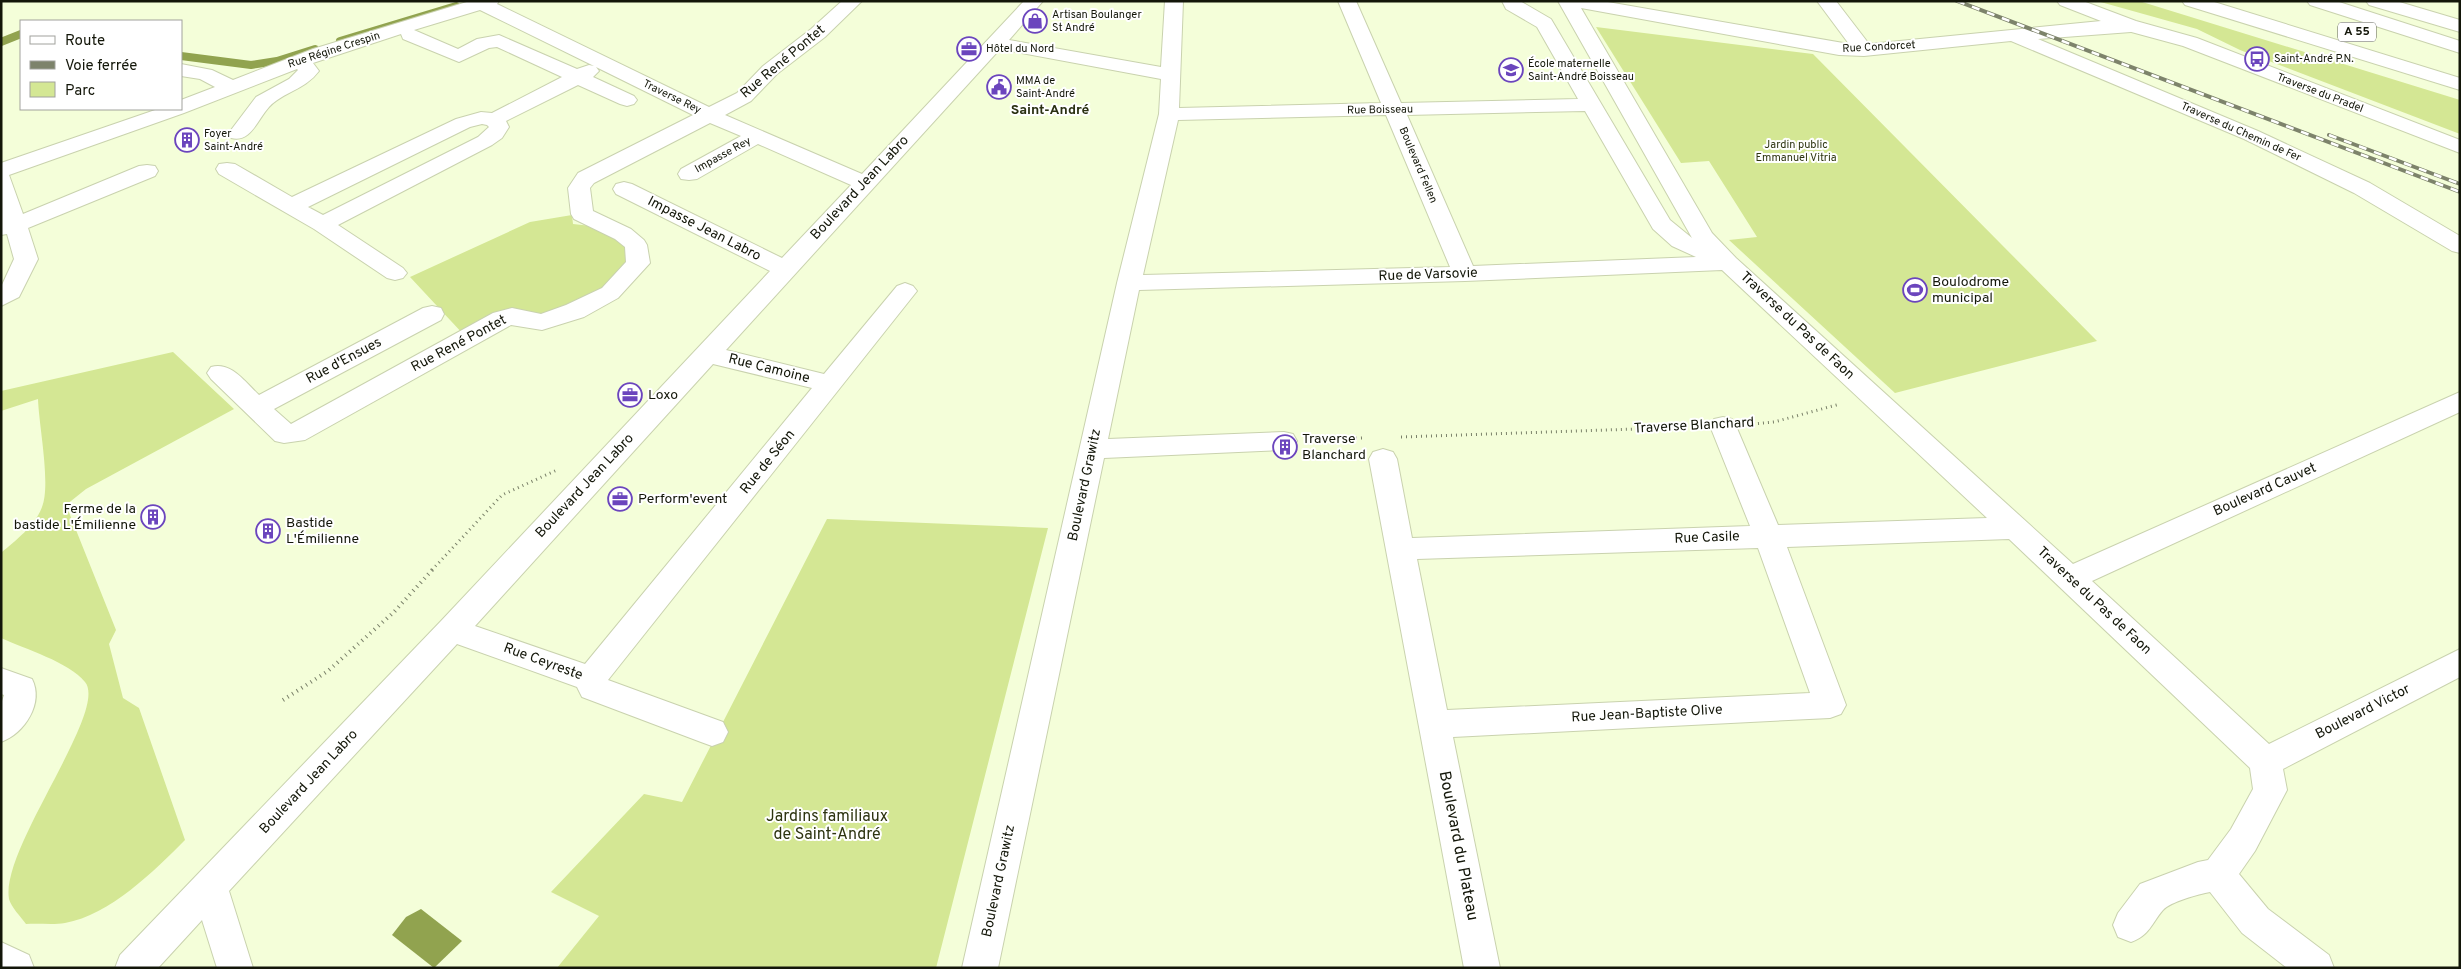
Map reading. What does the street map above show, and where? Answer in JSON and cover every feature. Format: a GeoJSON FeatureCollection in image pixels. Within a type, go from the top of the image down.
{"type":"FeatureCollection","features":[{"type":"Feature","properties":{"kind":"main road","name":"Rue René Pontet"},"geometry":{"type":"LineString","coordinates":[[220,373],[284,434],[296,433],[502,319],[512,316],[542,322],[575,311],[610,293],[638,263],[636,246],[623,234],[582,214],[579,188],[586,178],[744,97],[770,70],[818,33],[853,1]]}},
{"type":"Feature","properties":{"kind":"main road","name":"Boulevard Jean Labro"},"geometry":{"type":"LineString","coordinates":[[133,968],[452,630],[1034,1]]}},
{"type":"Feature","properties":{"kind":"main road","name":"Boulevard Grawitz"},"geometry":{"type":"LineString","coordinates":[[980,968],[1129,283],[1169,114],[1174,1]]}},
{"type":"Feature","properties":{"kind":"main road","name":"Boulevard Fellen"},"geometry":{"type":"LineString","coordinates":[[1346,1],[1465,274]]}},
{"type":"Feature","properties":{"kind":"main road","name":"Traverse du Pas de Faon"},"geometry":{"type":"LineString","coordinates":[[1511,1],[1513,5],[1544,22],[1661,224],[1680,241],[1728,263]]}},
{"type":"Feature","properties":{"kind":"main road","name":"Traverse du Pas de Faon"},"geometry":{"type":"LineString","coordinates":[[1569,1],[1703,237],[1728,263],[2013,528],[2071,578],[2266,762]]}},
{"type":"Feature","properties":{"kind":"main road","name":"Rue Condorcet"},"geometry":{"type":"LineString","coordinates":[[1569,1],[1807,45],[1864,50],[2130,26]]}},
{"type":"Feature","properties":{"kind":"main road"},"geometry":{"type":"LineString","coordinates":[[1826,1],[1864,50]]}},
{"type":"Feature","properties":{"kind":"main road","name":"Traverse du Pradel"},"geometry":{"type":"LineString","coordinates":[[2066,1],[2130,26],[2159,32],[2190,42],[2460,147]]}},
{"type":"Feature","properties":{"kind":"main road","name":"A 55"},"geometry":{"type":"LineString","coordinates":[[2191,1],[2460,84]]}},
{"type":"Feature","properties":{"kind":"main road"},"geometry":{"type":"LineString","coordinates":[[2375,1],[2460,26]]}},
{"type":"Feature","properties":{"kind":"main road","name":"Traverse Rey"},"geometry":{"type":"LineString","coordinates":[[486,3],[708,116],[865,183]]}},
{"type":"Feature","properties":{"kind":"main road","name":"Rue Régine Crespin"},"geometry":{"type":"LineString","coordinates":[[182,107],[301,60],[486,3]]}},
{"type":"Feature","properties":{"kind":"main road"},"geometry":{"type":"LineString","coordinates":[[2312,9],[2460,47]]}},
{"type":"Feature","properties":{"kind":"main road","name":"A 55"},"geometry":{"type":"LineString","coordinates":[[2312,9],[2460,64]]}},
{"type":"Feature","properties":{"kind":"main road"},"geometry":{"type":"LineString","coordinates":[[410,35],[459,56],[484,43],[499,41],[627,100]]}},
{"type":"Feature","properties":{"kind":"main road","name":"Traverse du Chemin de Fer"},"geometry":{"type":"LineString","coordinates":[[2014,36],[2251,135],[2362,188],[2460,246]]}},
{"type":"Feature","properties":{"kind":"main road"},"geometry":{"type":"LineString","coordinates":[[996,43],[1171,76]]}},
{"type":"Feature","properties":{"kind":"main road"},"geometry":{"type":"LineString","coordinates":[[238,134],[262,101],[296,84],[309,71],[301,60]]}},
{"type":"Feature","properties":{"kind":"main road"},"geometry":{"type":"LineString","coordinates":[[292,206],[463,123],[482,118],[495,119],[604,64]]}},
{"type":"Feature","properties":{"kind":"main road"},"geometry":{"type":"LineString","coordinates":[[182,70],[205,74],[231,88]]}},
{"type":"Feature","properties":{"kind":"main road","name":"Rue Boisseau"},"geometry":{"type":"LineString","coordinates":[[1169,114],[1591,105]]}},
{"type":"Feature","properties":{"kind":"main road"},"geometry":{"type":"LineString","coordinates":[[1,170],[175,110]]}},
{"type":"Feature","properties":{"kind":"main road"},"geometry":{"type":"LineString","coordinates":[[322,224],[485,141],[495,134],[499,127],[495,119]]}},
{"type":"Feature","properties":{"kind":"main road","name":"Impasse Rey"},"geometry":{"type":"LineString","coordinates":[[689,174],[757,136]]}},
{"type":"Feature","properties":{"kind":"main road"},"geometry":{"type":"LineString","coordinates":[[227,169],[322,224],[395,274]]}},
{"type":"Feature","properties":{"kind":"main road"},"geometry":{"type":"LineString","coordinates":[[8,226],[147,170]]}},
{"type":"Feature","properties":{"kind":"main road"},"geometry":{"type":"LineString","coordinates":[[1,179],[8,226],[26,259],[11,292],[1,298]]}},
{"type":"Feature","properties":{"kind":"main road","name":"Impasse Jean Labro"},"geometry":{"type":"LineString","coordinates":[[624,190],[784,269]]}},
{"type":"Feature","properties":{"kind":"main road","name":"Rue de Varsovie"},"geometry":{"type":"LineString","coordinates":[[1129,283],[1465,274],[1728,263]]}},
{"type":"Feature","properties":{"kind":"main road","name":"Rue de Séon"},"geometry":{"type":"LineString","coordinates":[[591,679],[831,384],[904,291]]}},
{"type":"Feature","properties":{"kind":"main road","name":"Rue d'Ensues"},"geometry":{"type":"LineString","coordinates":[[255,408],[432,314]]}},
{"type":"Feature","properties":{"kind":"main road","name":"Rue Camoine"},"geometry":{"type":"LineString","coordinates":[[706,354],[831,384]]}},
{"type":"Feature","properties":{"kind":"main road","name":"Boulevard Cauvet"},"geometry":{"type":"LineString","coordinates":[[2071,578],[2460,401]]}},
{"type":"Feature","properties":{"kind":"main road","name":"Rue Jean-Baptiste Olive"},"geometry":{"type":"LineString","coordinates":[[1434,724],[1830,705],[1768,535],[1723,426]]}},
{"type":"Feature","properties":{"kind":"main road"},"geometry":{"type":"LineString","coordinates":[[1093,449],[1284,441]]}},
{"type":"Feature","properties":{"kind":"main road"},"geometry":{"type":"LineString","coordinates":[[1380,445],[1434,724]]}},
{"type":"Feature","properties":{"kind":"main road","name":"Rue Casile"},"geometry":{"type":"LineString","coordinates":[[1400,549],[2013,528]]}},
{"type":"Feature","properties":{"kind":"main road","name":"Rue Ceyreste"},"geometry":{"type":"LineString","coordinates":[[452,630],[591,679],[593,688],[712,732]]}},
{"type":"Feature","properties":{"kind":"main road","name":"Boulevard Victor"},"geometry":{"type":"LineString","coordinates":[[2266,762],[2460,662]]}},
{"type":"Feature","properties":{"kind":"main road"},"geometry":{"type":"LineString","coordinates":[[1,681],[21,688],[19,706],[1,728]]}},
{"type":"Feature","properties":{"kind":"main road","name":"Boulevard du Plateau"},"geometry":{"type":"LineString","coordinates":[[1434,724],[1482,968]]}},
{"type":"Feature","properties":{"kind":"main road"},"geometry":{"type":"LineString","coordinates":[[2131,925],[2152,896],[2198,878],[2218,875],[2243,840],[2270,790],[2266,762]]}},
{"type":"Feature","properties":{"kind":"main road"},"geometry":{"type":"LineString","coordinates":[[2218,875],[2255,921],[2316,968]]}},
{"type":"Feature","properties":{"kind":"main road"},"geometry":{"type":"LineString","coordinates":[[210,886],[235,968]]}},
{"type":"Feature","properties":{"kind":"main road"},"geometry":{"type":"LineString","coordinates":[[1,960],[16,968]]}},
{"type":"Feature","properties":{"kind":"path","name":"Traverse Blanchard"},"geometry":{"type":"LineString","coordinates":[[1284,441],[1380,445],[1723,426],[1774,422],[1872,396]]}},
{"type":"Feature","properties":{"kind":"path"},"geometry":{"type":"LineString","coordinates":[[283,700],[328,671],[394,612],[478,518],[502,495],[544,474],[562,468]]}},
{"type":"Feature","properties":{"kind":"green space"},"geometry":{"type":"Polygon","coordinates":[[[2097,1],[2139,1],[2460,100],[2460,134],[2240,50],[2197,29],[2097,1]]]}},
{"type":"Feature","properties":{"kind":"green space","name":"Jardin public Emmanuel Vitria"},"geometry":{"type":"Polygon","coordinates":[[[1596,27],[1813,54],[2097,341],[1895,393],[1729,240],[1757,237],[1709,161],[1681,163],[1596,27]]]}},
{"type":"Feature","properties":{"kind":"green space"},"geometry":{"type":"Polygon","coordinates":[[[572,215],[573,224],[600,227],[630,251],[622,270],[607,286],[586,300],[561,310],[508,326],[464,335],[410,277],[530,222],[572,215]]]}},
{"type":"Feature","properties":{"kind":"green space"},"geometry":{"type":"Polygon","coordinates":[[[173,352],[234,409],[86,489],[66,505],[116,630],[109,644],[123,698],[139,708],[185,840],[145,878],[115,901],[98,911],[65,923],[26,924],[9,899],[11,877],[20,848],[82,721],[88,698],[85,682],[68,668],[1,638],[1,553],[24,532],[39,514],[44,497],[45,470],[38,399],[1,411],[1,391],[173,352]]]}},
{"type":"Feature","properties":{"kind":"green space","name":"Jardins familiaux de Saint-André"},"geometry":{"type":"Polygon","coordinates":[[[827,519],[1048,528],[936,968],[557,968],[599,916],[551,892],[644,794],[682,802],[827,519]]]}},
{"type":"Feature","properties":{"kind":"shaded area"},"geometry":{"type":"Polygon","coordinates":[[[421,909],[462,941],[434,968],[392,935],[406,917],[421,909]]]}},
{"type":"Feature","properties":{"kind":"waterway"},"geometry":{"type":"LineString","coordinates":[[340,41],[456,6]]}},
{"type":"Feature","properties":{"kind":"waterway"},"geometry":{"type":"LineString","coordinates":[[1,42],[20,34]]}},
{"type":"Feature","properties":{"kind":"waterway"},"geometry":{"type":"LineString","coordinates":[[182,56],[251,65],[277,61],[315,49]]}},
{"type":"Feature","properties":{"kind":"railway"},"geometry":{"type":"LineString","coordinates":[[1957,1],[2460,192]]}},
{"type":"Feature","properties":{"kind":"railway"},"geometry":{"type":"LineString","coordinates":[[2329,135],[2460,184]]}},
{"type":"Feature","properties":{"kind":"place","name":"Artisan Boulanger St André"},"geometry":{"type":"Point","coordinates":[1035,21]}},
{"type":"Feature","properties":{"kind":"place","name":"Hôtel du Nord"},"geometry":{"type":"Point","coordinates":[969,49]}},
{"type":"Feature","properties":{"kind":"place","name":"Saint-André P.N."},"geometry":{"type":"Point","coordinates":[2257,59]}},
{"type":"Feature","properties":{"kind":"place","name":"École maternelle Saint-André Boisseau"},"geometry":{"type":"Point","coordinates":[1511,70]}},
{"type":"Feature","properties":{"kind":"place","name":"MMA de Saint-André"},"geometry":{"type":"Point","coordinates":[999,87]}},
{"type":"Feature","properties":{"kind":"place","name":"Foyer Saint-André"},"geometry":{"type":"Point","coordinates":[187,140]}},
{"type":"Feature","properties":{"kind":"place","name":"Boulodrome municipal"},"geometry":{"type":"Point","coordinates":[1915,290]}},
{"type":"Feature","properties":{"kind":"place","name":"Loxo"},"geometry":{"type":"Point","coordinates":[630,395]}},
{"type":"Feature","properties":{"kind":"place","name":"Traverse Blanchard"},"geometry":{"type":"Point","coordinates":[1285,447]}},
{"type":"Feature","properties":{"kind":"place","name":"Perform'event"},"geometry":{"type":"Point","coordinates":[620,499]}},
{"type":"Feature","properties":{"kind":"place","name":"Ferme de la bastide L'Émilienne"},"geometry":{"type":"Point","coordinates":[153,517]}},
{"type":"Feature","properties":{"kind":"place","name":"Bastide L'Émilienne"},"geometry":{"type":"Point","coordinates":[268,531]}},
{"type":"Feature","properties":{"kind":"district","name":"Saint-André"},"geometry":{"type":"Point","coordinates":[1050,110]}}]}
